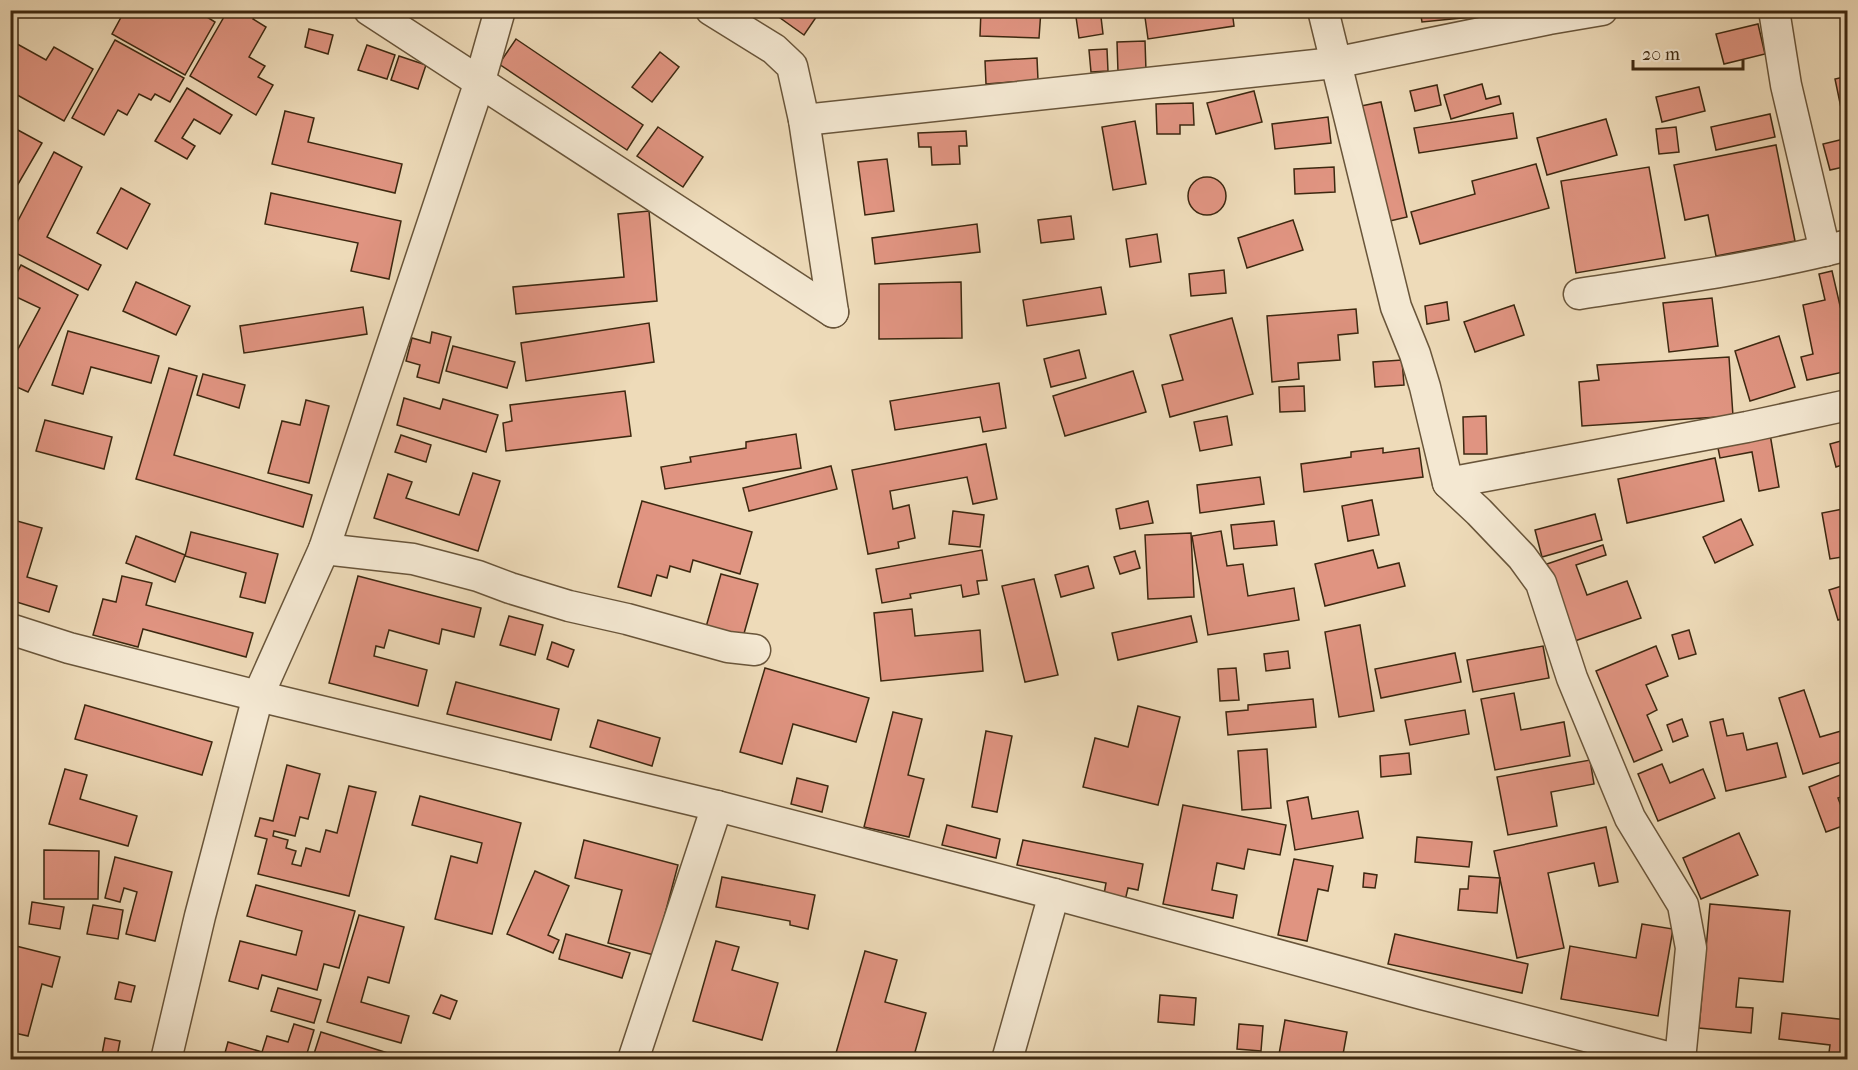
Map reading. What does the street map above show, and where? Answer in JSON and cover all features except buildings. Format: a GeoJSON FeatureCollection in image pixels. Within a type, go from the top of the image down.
{"type":"FeatureCollection","features":[{"type":"Feature","properties":{"kind":"street"},"geometry":{"type":"LineString","coordinates":[[369,10],[479,84],[678,210],[833,312],[804,120],[792,66],[774,49],[711,10]]}},
{"type":"Feature","properties":{"kind":"street"},"geometry":{"type":"LineString","coordinates":[[166,1059],[200,916],[258,696],[324,549],[479,84],[500,10]]}},
{"type":"Feature","properties":{"kind":"street"},"geometry":{"type":"LineString","coordinates":[[10,629],[69,648],[258,696],[717,806],[1054,894],[1422,994],[1680,1059],[1691,948],[1683,905],[1630,818],[1572,678],[1541,583],[1522,557],[1448,483],[1425,387],[1415,354],[1396,307],[1351,121],[1334,63],[1323,10]]}},
{"type":"Feature","properties":{"kind":"street"},"geometry":{"type":"LineString","coordinates":[[804,120],[1334,63],[1602,10]]}},
{"type":"Feature","properties":{"kind":"street"},"geometry":{"type":"LineString","coordinates":[[1579,294],[1694,276],[1836,248],[1786,85],[1774,10]]}},
{"type":"Feature","properties":{"kind":"street"},"geometry":{"type":"LineString","coordinates":[[1448,483],[1735,429],[1848,405]]}},
{"type":"Feature","properties":{"kind":"street"},"geometry":{"type":"LineString","coordinates":[[324,549],[414,559],[478,576],[569,606],[728,647],[755,650]]}},
{"type":"Feature","properties":{"kind":"street"},"geometry":{"type":"LineString","coordinates":[[633,1059],[717,806]]}},
{"type":"Feature","properties":{"kind":"street"},"geometry":{"type":"LineString","coordinates":[[1007,1059],[1054,894]]}}]}
